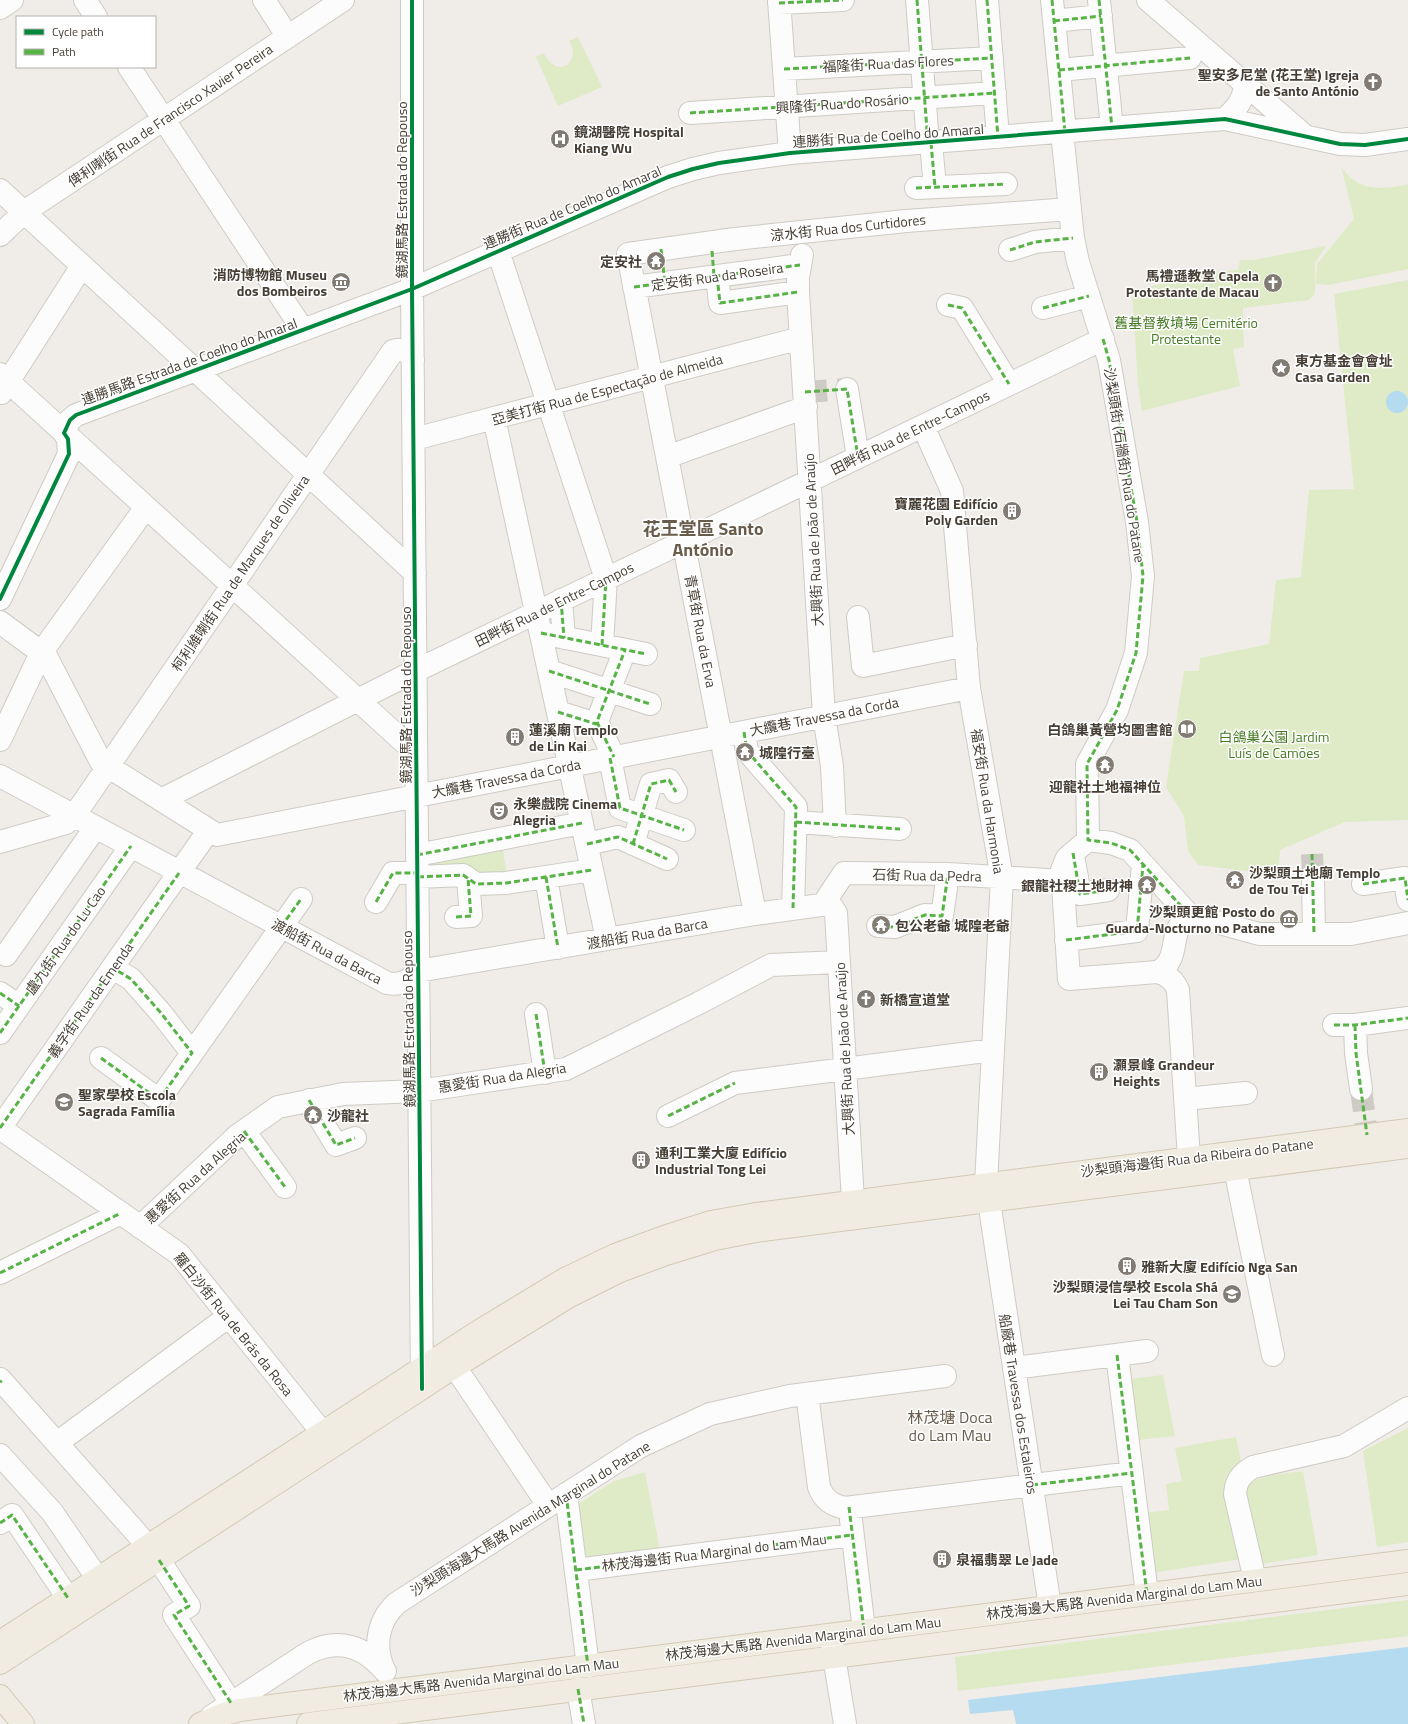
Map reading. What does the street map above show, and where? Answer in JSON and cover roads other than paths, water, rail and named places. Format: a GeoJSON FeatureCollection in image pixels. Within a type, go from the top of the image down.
{"type":"FeatureCollection","features":[{"type":"Feature","properties":{"kind":"main road","name":"沙梨頭海邊街 Rua da Ribeira do Patane"},"geometry":{"type":"LineString","coordinates":[[987,1192],[1189,1158],[1408,1130]]}},
{"type":"Feature","properties":{"kind":"main road","name":"沙梨頭海邊街 Rua da Ribeira do Patane"},"geometry":{"type":"LineString","coordinates":[[987,1192],[1235,1169],[1408,1147]]}},
{"type":"Feature","properties":{"kind":"main road"},"geometry":{"type":"LineString","coordinates":[[455,1367],[568,1297],[620,1271],[666,1254],[715,1239],[854,1210],[987,1192]]}},
{"type":"Feature","properties":{"kind":"main road"},"geometry":{"type":"LineString","coordinates":[[0,1642],[98,1578],[153,1553],[422,1379],[476,1333],[565,1279],[615,1255],[712,1222],[756,1214],[854,1210]]}},
{"type":"Feature","properties":{"kind":"main road"},"geometry":{"type":"LineString","coordinates":[[0,1663],[322,1432],[422,1379]]}},
{"type":"Feature","properties":{"kind":"main road","name":"林茂海邊大馬路 Avenida Marginal do Lam Mau"},"geometry":{"type":"LineString","coordinates":[[200,1724],[221,1714],[240,1710],[1408,1561]]}},
{"type":"Feature","properties":{"kind":"main road","name":"林茂海邊大馬路 Avenida Marginal do Lam Mau"},"geometry":{"type":"LineString","coordinates":[[308,1724],[1408,1584]]}},
{"type":"Feature","properties":{"kind":"main road"},"geometry":{"type":"LineString","coordinates":[[1139,1618],[1142,1595]]}},
{"type":"Feature","properties":{"kind":"main road"},"geometry":{"type":"LineString","coordinates":[[674,1654],[677,1677]]}},
{"type":"Feature","properties":{"kind":"main road"},"geometry":{"type":"LineString","coordinates":[[0,1696],[23,1724]]}},
{"type":"Feature","properties":{"kind":"street"},"geometry":{"type":"LineString","coordinates":[[0,8],[12,0]]}},
{"type":"Feature","properties":{"kind":"street"},"geometry":{"type":"LineString","coordinates":[[85,0],[95,16]]}},
{"type":"Feature","properties":{"kind":"street"},"geometry":{"type":"LineString","coordinates":[[264,0],[288,37]]}},
{"type":"Feature","properties":{"kind":"street","name":"俾利喇街 Rua de Francisco Xavier Pereira"},"geometry":{"type":"LineString","coordinates":[[0,235],[24,212],[344,0]]}},
{"type":"Feature","properties":{"kind":"street","name":"鏡湖馬路 Estrada do Repouso"},"geometry":{"type":"LineString","coordinates":[[412,0],[412,289],[422,1379]]}},
{"type":"Feature","properties":{"kind":"street"},"geometry":{"type":"LineString","coordinates":[[790,153],[779,2],[843,0]]}},
{"type":"Feature","properties":{"kind":"street"},"geometry":{"type":"LineString","coordinates":[[917,0],[930,143],[926,188],[1006,184]]}},
{"type":"Feature","properties":{"kind":"street"},"geometry":{"type":"LineString","coordinates":[[987,0],[998,137]]}},
{"type":"Feature","properties":{"kind":"street"},"geometry":{"type":"LineString","coordinates":[[1148,0],[1305,136]]}},
{"type":"Feature","properties":{"kind":"street"},"geometry":{"type":"LineString","coordinates":[[1053,10],[1100,8],[1112,128]]}},
{"type":"Feature","properties":{"kind":"street","name":"沙梨頭街 (石牆街) Rua do Patane"},"geometry":{"type":"LineString","coordinates":[[1053,10],[1073,238],[1078,262],[1109,360],[1137,522],[1143,576],[1136,653],[1117,710],[1087,764],[1080,847],[1080,894],[1108,890]]}},
{"type":"Feature","properties":{"kind":"street","name":"福隆街 Rua das Flores"},"geometry":{"type":"LineString","coordinates":[[784,69],[992,58]]}},
{"type":"Feature","properties":{"kind":"street"},"geometry":{"type":"LineString","coordinates":[[1059,70],[1190,58]]}},
{"type":"Feature","properties":{"kind":"street"},"geometry":{"type":"LineString","coordinates":[[130,68],[303,330]]}},
{"type":"Feature","properties":{"kind":"street"},"geometry":{"type":"LineString","coordinates":[[1225,119],[1238,106],[1242,99],[1245,84]]}},
{"type":"Feature","properties":{"kind":"street","name":"興隆街 Rua do Rosário"},"geometry":{"type":"LineString","coordinates":[[690,113],[995,92]]}},
{"type":"Feature","properties":{"kind":"street","name":"連勝街 Rua de Coelho do Amaral"},"geometry":{"type":"LineString","coordinates":[[412,289],[621,197],[693,169],[718,163],[790,153],[1225,119],[1340,144],[1365,145],[1408,139]]}},
{"type":"Feature","properties":{"kind":"street"},"geometry":{"type":"LineString","coordinates":[[0,190],[415,573]]}},
{"type":"Feature","properties":{"kind":"street","name":"涼水街 Rua dos Curtidores"},"geometry":{"type":"LineString","coordinates":[[628,254],[735,239],[906,221],[1070,209]]}},
{"type":"Feature","properties":{"kind":"street"},"geometry":{"type":"LineString","coordinates":[[1010,250],[1035,242],[1073,238]]}},
{"type":"Feature","properties":{"kind":"street"},"geometry":{"type":"LineString","coordinates":[[661,249],[665,283]]}},
{"type":"Feature","properties":{"kind":"street"},"geometry":{"type":"LineString","coordinates":[[712,251],[720,303],[798,292]]}},
{"type":"Feature","properties":{"kind":"street"},"geometry":{"type":"LineString","coordinates":[[498,252],[606,579],[602,645]]}},
{"type":"Feature","properties":{"kind":"street","name":"青草街 Rua da Erva"},"geometry":{"type":"LineString","coordinates":[[628,254],[756,914]]}},
{"type":"Feature","properties":{"kind":"street","name":"定安街 Rua da Roseira"},"geometry":{"type":"LineString","coordinates":[[634,287],[716,276],[801,260]]}},
{"type":"Feature","properties":{"kind":"street","name":"大興街 Rua de João de Araújo"},"geometry":{"type":"LineString","coordinates":[[801,260],[798,277],[798,292],[824,716],[832,766],[835,826]]}},
{"type":"Feature","properties":{"kind":"street"},"geometry":{"type":"LineString","coordinates":[[82,266],[3,383],[64,432],[416,753]]}},
{"type":"Feature","properties":{"kind":"street","name":"連勝馬路 Estrada de Coelho do Amaral"},"geometry":{"type":"LineString","coordinates":[[64,432],[70,420],[76,415],[412,289]]}},
{"type":"Feature","properties":{"kind":"street"},"geometry":{"type":"LineString","coordinates":[[1043,308],[1089,296]]}},
{"type":"Feature","properties":{"kind":"street"},"geometry":{"type":"LineString","coordinates":[[948,305],[962,308],[1009,384]]}},
{"type":"Feature","properties":{"kind":"street","name":"亞美打街 Rua de Espectação de Almeida"},"geometry":{"type":"LineString","coordinates":[[414,439],[801,338]]}},
{"type":"Feature","properties":{"kind":"street","name":"田畔街 Rua de Entre-Campos"},"geometry":{"type":"LineString","coordinates":[[161,800],[357,699],[416,671],[539,623],[561,600],[1103,339]]}},
{"type":"Feature","properties":{"kind":"street","name":"柯利維喇街 Rua de Marques de Oliveira"},"geometry":{"type":"LineString","coordinates":[[74,816],[393,351],[402,350],[407,352],[413,360]]}},
{"type":"Feature","properties":{"kind":"street"},"geometry":{"type":"LineString","coordinates":[[847,389],[858,457]]}},
{"type":"Feature","properties":{"kind":"street"},"geometry":{"type":"LineString","coordinates":[[667,457],[806,407]]}},
{"type":"Feature","properties":{"kind":"street"},"geometry":{"type":"LineString","coordinates":[[494,418],[607,940]]}},
{"type":"Feature","properties":{"kind":"street","name":"福安街 Rua da Harmonia"},"geometry":{"type":"LineString","coordinates":[[923,426],[952,491],[969,688],[1002,878],[987,1192]]}},
{"type":"Feature","properties":{"kind":"street"},"geometry":{"type":"LineString","coordinates":[[0,599],[69,454],[68,439],[64,432]]}},
{"type":"Feature","properties":{"kind":"street"},"geometry":{"type":"LineString","coordinates":[[0,740],[41,652],[146,507]]}},
{"type":"Feature","properties":{"kind":"street"},"geometry":{"type":"LineString","coordinates":[[561,600],[564,638]]}},
{"type":"Feature","properties":{"kind":"street"},"geometry":{"type":"LineString","coordinates":[[858,617],[863,666],[966,645]]}},
{"type":"Feature","properties":{"kind":"street"},"geometry":{"type":"LineString","coordinates":[[0,622],[46,656],[100,762],[209,830]]}},
{"type":"Feature","properties":{"kind":"street"},"geometry":{"type":"LineString","coordinates":[[539,623],[564,638],[646,654]]}},
{"type":"Feature","properties":{"kind":"street"},"geometry":{"type":"LineString","coordinates":[[625,650],[597,722],[612,758],[620,808],[684,830]]}},
{"type":"Feature","properties":{"kind":"street"},"geometry":{"type":"LineString","coordinates":[[549,671],[650,704]]}},
{"type":"Feature","properties":{"kind":"street","name":"大纜巷 Travessa da Corda"},"geometry":{"type":"LineString","coordinates":[[209,830],[217,835],[969,688]]}},
{"type":"Feature","properties":{"kind":"street"},"geometry":{"type":"LineString","coordinates":[[558,712],[596,724],[597,722]]}},
{"type":"Feature","properties":{"kind":"street"},"geometry":{"type":"LineString","coordinates":[[744,732],[747,751],[796,807],[793,908]]}},
{"type":"Feature","properties":{"kind":"street","name":"渡船街 Rua da Barca"},"geometry":{"type":"LineString","coordinates":[[0,776],[281,927],[387,983],[395,985],[410,980],[418,971],[824,903]]}},
{"type":"Feature","properties":{"kind":"street"},"geometry":{"type":"LineString","coordinates":[[633,844],[651,784],[669,780],[676,792]]}},
{"type":"Feature","properties":{"kind":"street"},"geometry":{"type":"LineString","coordinates":[[0,842],[66,823],[74,816]]}},
{"type":"Feature","properties":{"kind":"street"},"geometry":{"type":"LineString","coordinates":[[376,902],[393,873],[417,869],[582,822]]}},
{"type":"Feature","properties":{"kind":"street"},"geometry":{"type":"LineString","coordinates":[[796,822],[835,826],[900,829]]}},
{"type":"Feature","properties":{"kind":"street"},"geometry":{"type":"LineString","coordinates":[[6,955],[95,828]]}},
{"type":"Feature","properties":{"kind":"street","name":"義字街 Rua da Emenda"},"geometry":{"type":"LineString","coordinates":[[0,1128],[209,830]]}},
{"type":"Feature","properties":{"kind":"street"},"geometry":{"type":"LineString","coordinates":[[587,844],[618,837],[667,859]]}},
{"type":"Feature","properties":{"kind":"street"},"geometry":{"type":"LineString","coordinates":[[1187,919],[1143,865],[1127,848],[1111,843],[1080,847],[1067,858],[1062,870],[1069,979],[1157,972],[1170,978],[1178,990],[1189,1158]]}},
{"type":"Feature","properties":{"kind":"street","name":"盧九街 Rua do Lu Cao"},"geometry":{"type":"LineString","coordinates":[[0,1033],[131,846]]}},
{"type":"Feature","properties":{"kind":"street"},"geometry":{"type":"LineString","coordinates":[[1066,940],[1137,931],[1143,865]]}},
{"type":"Feature","properties":{"kind":"street"},"geometry":{"type":"LineString","coordinates":[[417,869],[463,875],[476,884],[506,883],[592,870]]}},
{"type":"Feature","properties":{"kind":"street","name":"石街 Rua da Pedra"},"geometry":{"type":"LineString","coordinates":[[824,903],[844,873],[948,874],[1063,881]]}},
{"type":"Feature","properties":{"kind":"street"},"geometry":{"type":"LineString","coordinates":[[878,926],[895,927],[925,915],[942,916],[948,874]]}},
{"type":"Feature","properties":{"kind":"street"},"geometry":{"type":"LineString","coordinates":[[1313,876],[1314,934]]}},
{"type":"Feature","properties":{"kind":"street"},"geometry":{"type":"LineString","coordinates":[[546,877],[558,948]]}},
{"type":"Feature","properties":{"kind":"street"},"geometry":{"type":"LineString","coordinates":[[1363,884],[1405,878],[1408,900]]}},
{"type":"Feature","properties":{"kind":"street"},"geometry":{"type":"LineString","coordinates":[[456,917],[471,916],[468,879]]}},
{"type":"Feature","properties":{"kind":"street"},"geometry":{"type":"LineString","coordinates":[[101,1058],[160,1100],[301,899]]}},
{"type":"Feature","properties":{"kind":"street","name":"大興街 Rua de João de Araújo"},"geometry":{"type":"LineString","coordinates":[[824,903],[831,906],[836,913],[854,1210]]}},
{"type":"Feature","properties":{"kind":"street"},"geometry":{"type":"LineString","coordinates":[[1157,972],[1168,964],[1174,948],[1176,931],[1187,919],[1198,916],[1258,934],[1351,934],[1408,923]]}},
{"type":"Feature","properties":{"kind":"street","name":"惠愛街 Rua da Alegria"},"geometry":{"type":"LineString","coordinates":[[140,1227],[244,1131],[278,1107],[343,1094],[420,1091],[566,1069],[699,1003],[771,965],[839,962]]}},
{"type":"Feature","properties":{"kind":"street"},"geometry":{"type":"LineString","coordinates":[[112,968],[131,979],[161,1013],[192,1053]]}},
{"type":"Feature","properties":{"kind":"street"},"geometry":{"type":"LineString","coordinates":[[0,993],[19,1006]]}},
{"type":"Feature","properties":{"kind":"street"},"geometry":{"type":"LineString","coordinates":[[536,1014],[545,1073]]}},
{"type":"Feature","properties":{"kind":"street"},"geometry":{"type":"LineString","coordinates":[[1361,1089],[1356,1053],[1345,1025],[1408,1018]]}},
{"type":"Feature","properties":{"kind":"street"},"geometry":{"type":"LineString","coordinates":[[668,1116],[735,1082],[993,1050]]}},
{"type":"Feature","properties":{"kind":"street"},"geometry":{"type":"LineString","coordinates":[[1185,1099],[1246,1093]]}},
{"type":"Feature","properties":{"kind":"street"},"geometry":{"type":"LineString","coordinates":[[309,1100],[336,1145],[355,1138]]}},
{"type":"Feature","properties":{"kind":"street","name":"羅白沙街 Rua de Brás da Rosa"},"geometry":{"type":"LineString","coordinates":[[0,1128],[179,1254],[322,1432]]}},
{"type":"Feature","properties":{"kind":"street"},"geometry":{"type":"LineString","coordinates":[[244,1131],[285,1187]]}},
{"type":"Feature","properties":{"kind":"street","name":"沙梨頭海邊街 Rua da Ribeira do Patane"},"geometry":{"type":"LineString","coordinates":[[1235,1169],[1273,1355]]}},
{"type":"Feature","properties":{"kind":"street","name":"船廠巷 Travessa dos Estaleiros"},"geometry":{"type":"LineString","coordinates":[[987,1192],[1050,1607]]}},
{"type":"Feature","properties":{"kind":"street"},"geometry":{"type":"LineString","coordinates":[[0,1273],[121,1213]]}},
{"type":"Feature","properties":{"kind":"street"},"geometry":{"type":"LineString","coordinates":[[58,1444],[229,1316]]}},
{"type":"Feature","properties":{"kind":"street"},"geometry":{"type":"LineString","coordinates":[[1014,1368],[1147,1351]]}},
{"type":"Feature","properties":{"kind":"street"},"geometry":{"type":"LineString","coordinates":[[1117,1355],[1132,1473],[1142,1595]]}},
{"type":"Feature","properties":{"kind":"street"},"geometry":{"type":"LineString","coordinates":[[422,1379],[455,1367],[548,1505]]}},
{"type":"Feature","properties":{"kind":"street","name":"沙梨頭海邊大馬路 Avenida Marginal do Patane"},"geometry":{"type":"LineString","coordinates":[[384,1670],[379,1657],[378,1638],[381,1625],[391,1609],[402,1599],[641,1446],[710,1414],[790,1396],[945,1376]]}},
{"type":"Feature","properties":{"kind":"street"},"geometry":{"type":"LineString","coordinates":[[0,1378],[153,1553],[189,1606],[174,1616],[231,1704]]}},
{"type":"Feature","properties":{"kind":"street"},"geometry":{"type":"LineString","coordinates":[[807,1394],[819,1487],[822,1495],[828,1502],[836,1506],[847,1507],[1132,1473]]}},
{"type":"Feature","properties":{"kind":"street"},"geometry":{"type":"LineString","coordinates":[[1255,1580],[1235,1494],[1235,1486],[1242,1475],[1252,1467],[1344,1446],[1408,1408]]}},
{"type":"Feature","properties":{"kind":"street"},"geometry":{"type":"LineString","coordinates":[[0,1456],[52,1512],[98,1578]]}},
{"type":"Feature","properties":{"kind":"street"},"geometry":{"type":"LineString","coordinates":[[566,1494],[588,1666]]}},
{"type":"Feature","properties":{"kind":"street"},"geometry":{"type":"LineString","coordinates":[[44,1503],[8,1522],[68,1598]]}},
{"type":"Feature","properties":{"kind":"street"},"geometry":{"type":"LineString","coordinates":[[847,1507],[864,1630]]}},
{"type":"Feature","properties":{"kind":"street","name":"林茂海邊街 Rua Marginal do Lam Mau"},"geometry":{"type":"LineString","coordinates":[[576,1570],[852,1535]]}},
{"type":"Feature","properties":{"kind":"street"},"geometry":{"type":"LineString","coordinates":[[830,1634],[845,1724]]}},
{"type":"Feature","properties":{"kind":"street","name":"沙梨頭海邊大馬路 Avenida Marginal do Patane"},"geometry":{"type":"LineString","coordinates":[[200,1724],[308,1653],[326,1646],[344,1645],[358,1649],[374,1659],[400,1689]]}},
{"type":"Feature","properties":{"kind":"street"},"geometry":{"type":"LineString","coordinates":[[578,1690],[584,1724]]}},
{"type":"Feature","properties":{"kind":"water"},"geometry":{"type":"Polygon","coordinates":[[[1393,391],[1401,391],[1408,398],[1408,406],[1401,413],[1393,413],[1386,406],[1386,398],[1393,391]]]}},
{"type":"Feature","properties":{"kind":"water"},"geometry":{"type":"Polygon","coordinates":[[[1408,1647],[1408,1724],[1016,1724],[1013,1710],[970,1714],[968,1700],[1408,1647]]]}},
{"type":"Feature","properties":{"kind":"tunnel"},"geometry":{"type":"LineString","coordinates":[[805,392],[847,389]]}},
{"type":"Feature","properties":{"kind":"tunnel"},"geometry":{"type":"LineString","coordinates":[[1312,854],[1313,876]]}},
{"type":"Feature","properties":{"kind":"tunnel"},"geometry":{"type":"LineString","coordinates":[[1361,1089],[1367,1135]]}},
{"type":"Feature","properties":{"kind":"place","name":"聖安多尼堂 (花王堂) Igreja de Santo António"},"geometry":{"type":"Point","coordinates":[1373,82]}},
{"type":"Feature","properties":{"kind":"place","name":"鏡湖醫院 Hospital Kiang Wu"},"geometry":{"type":"Point","coordinates":[560,139]}},
{"type":"Feature","properties":{"kind":"place","name":"定安社"},"geometry":{"type":"Point","coordinates":[656,261]}},
{"type":"Feature","properties":{"kind":"place","name":"消防博物館 Museu dos Bombeiros"},"geometry":{"type":"Point","coordinates":[341,282]}},
{"type":"Feature","properties":{"kind":"place","name":"馬禮遜教堂 Capela Protestante de Macau"},"geometry":{"type":"Point","coordinates":[1273,283]}},
{"type":"Feature","properties":{"kind":"place","name":"東方基金會會址 Casa Garden"},"geometry":{"type":"Point","coordinates":[1281,368]}},
{"type":"Feature","properties":{"kind":"place","name":"寶麗花園 Edifício Poly Garden"},"geometry":{"type":"Point","coordinates":[1012,511]}},
{"type":"Feature","properties":{"kind":"place","name":"白鴿巢黃營均圖書館"},"geometry":{"type":"Point","coordinates":[1187,729]}},
{"type":"Feature","properties":{"kind":"place","name":"蓮溪廟 Templo de Lin Kai"},"geometry":{"type":"Point","coordinates":[515,737]}},
{"type":"Feature","properties":{"kind":"place","name":"城隍行臺"},"geometry":{"type":"Point","coordinates":[745,752]}},
{"type":"Feature","properties":{"kind":"place","name":"迎龍社土地福神位"},"geometry":{"type":"Point","coordinates":[1105,765]}},
{"type":"Feature","properties":{"kind":"place","name":"永樂戲院 Cinema Alegria"},"geometry":{"type":"Point","coordinates":[499,811]}},
{"type":"Feature","properties":{"kind":"place","name":"沙梨頭土地廟 Templo de Tou Tei"},"geometry":{"type":"Point","coordinates":[1235,880]}},
{"type":"Feature","properties":{"kind":"place","name":"銀龍社稷土地財神"},"geometry":{"type":"Point","coordinates":[1147,885]}},
{"type":"Feature","properties":{"kind":"place","name":"沙梨頭更館 Posto do Guarda-Nocturno no Patane"},"geometry":{"type":"Point","coordinates":[1289,919]}},
{"type":"Feature","properties":{"kind":"place","name":"包公老爺 城隍老爺"},"geometry":{"type":"Point","coordinates":[881,925]}},
{"type":"Feature","properties":{"kind":"place","name":"新橋宣道堂"},"geometry":{"type":"Point","coordinates":[866,999]}},
{"type":"Feature","properties":{"kind":"place","name":"灝景峰 Grandeur Heights"},"geometry":{"type":"Point","coordinates":[1099,1072]}},
{"type":"Feature","properties":{"kind":"place","name":"聖家學校 Escola Sagrada Família"},"geometry":{"type":"Point","coordinates":[64,1102]}},
{"type":"Feature","properties":{"kind":"place","name":"沙龍社"},"geometry":{"type":"Point","coordinates":[313,1115]}},
{"type":"Feature","properties":{"kind":"place","name":"通利工業大廈 Edifício Industrial Tong Lei"},"geometry":{"type":"Point","coordinates":[641,1160]}},
{"type":"Feature","properties":{"kind":"place","name":"雅新大廈 Edifício Nga San"},"geometry":{"type":"Point","coordinates":[1127,1266]}},
{"type":"Feature","properties":{"kind":"place","name":"沙梨頭浸信學校 Escola Shá Lei Tau Cham Son"},"geometry":{"type":"Point","coordinates":[1232,1294]}},
{"type":"Feature","properties":{"kind":"place","name":"泉福翡翠 Le Jade"},"geometry":{"type":"Point","coordinates":[942,1559]}},
{"type":"Feature","properties":{"kind":"district","name":"花王堂區 Santo António"},"geometry":{"type":"Point","coordinates":[703,538]}},
{"type":"Feature","properties":{"kind":"district","name":"林茂塘 Doca do Lam Mau"},"geometry":{"type":"Point","coordinates":[950,1426]}},
{"type":"Feature","properties":{"kind":"park label","name":"舊基督教墳場 Cemitério Protestante"},"geometry":{"type":"Point","coordinates":[1186,330]}},
{"type":"Feature","properties":{"kind":"park label","name":"白鴿巢公園 Jardim Luís de Camões"},"geometry":{"type":"Point","coordinates":[1274,744]}}]}
